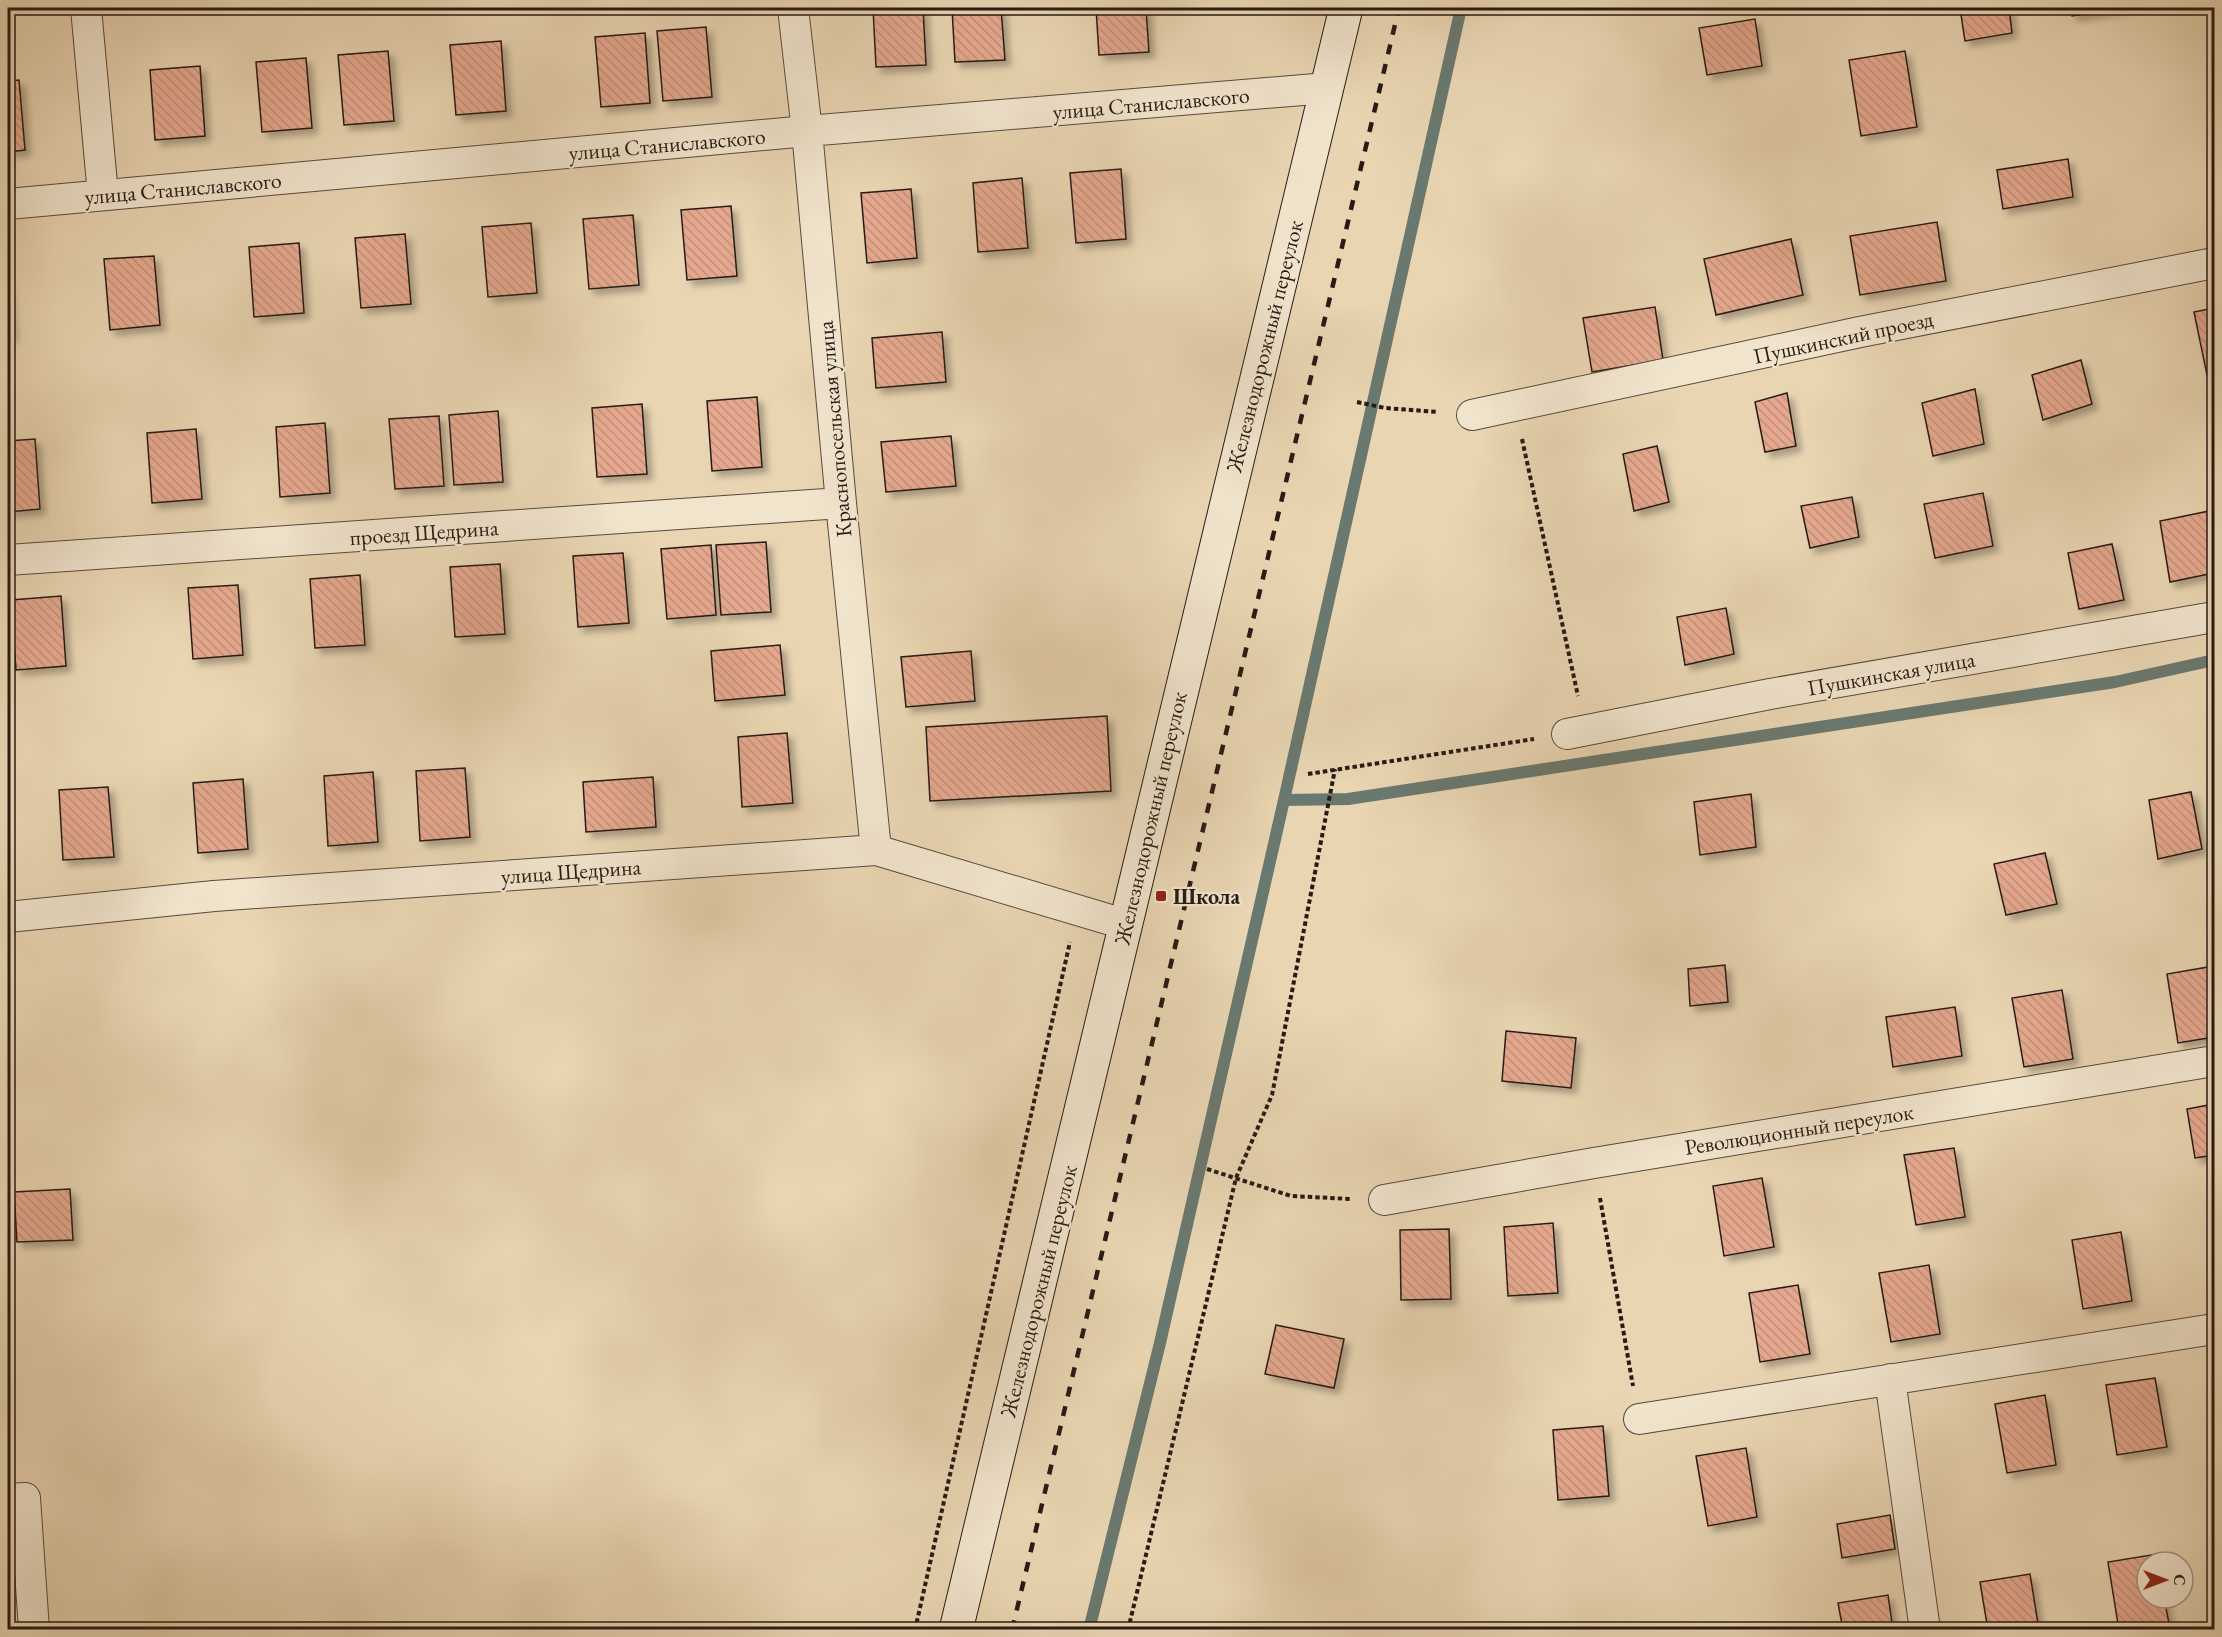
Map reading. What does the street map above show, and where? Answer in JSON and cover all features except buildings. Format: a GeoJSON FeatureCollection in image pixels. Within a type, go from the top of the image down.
{"type":"FeatureCollection","features":[{"type":"Feature","properties":{"kind":"street"},"geometry":{"type":"LineString","coordinates":[[86,8],[103,195]]}},
{"type":"Feature","properties":{"kind":"street","name":"Краснопосельская улица"},"geometry":{"type":"LineString","coordinates":[[793,8],[876,850]]}},
{"type":"Feature","properties":{"kind":"street","name":"Железнодорожный переулок"},"geometry":{"type":"LineString","coordinates":[[956,1629],[1346,8]]}},
{"type":"Feature","properties":{"kind":"street","name":"улица Станиславского"},"geometry":{"type":"LineString","coordinates":[[8,204],[1327,88]]}},
{"type":"Feature","properties":{"kind":"street","name":"Пушкинский проезд"},"geometry":{"type":"LineString","coordinates":[[1472,415],[1860,332],[2214,263]]}},
{"type":"Feature","properties":{"kind":"street","name":"проезд Щедрина"},"geometry":{"type":"LineString","coordinates":[[8,560],[841,503]]}},
{"type":"Feature","properties":{"kind":"street","name":"Пушкинская улица"},"geometry":{"type":"LineString","coordinates":[[1576,733],[1770,694],[2214,617]]}},
{"type":"Feature","properties":{"kind":"street","name":"улица Щедрина"},"geometry":{"type":"LineString","coordinates":[[8,917],[214,896],[876,850],[1124,924]]}},
{"type":"Feature","properties":{"kind":"street","name":"Революционный переулок"},"geometry":{"type":"LineString","coordinates":[[1384,1200],[2214,1060]]}},
{"type":"Feature","properties":{"kind":"street"},"geometry":{"type":"LineString","coordinates":[[1639,1419],[2214,1329]]}},
{"type":"Feature","properties":{"kind":"street"},"geometry":{"type":"LineString","coordinates":[[1890,1378],[1925,1629]]}},
{"type":"Feature","properties":{"kind":"street"},"geometry":{"type":"LineString","coordinates":[[8,1499],[25,1498],[34,1629]]}},
{"type":"Feature","properties":{"kind":"path"},"geometry":{"type":"LineString","coordinates":[[1357,402],[1385,408],[1472,415]]}},
{"type":"Feature","properties":{"kind":"path"},"geometry":{"type":"LineString","coordinates":[[1308,774],[1576,733],[1515,406]]}},
{"type":"Feature","properties":{"kind":"path"},"geometry":{"type":"LineString","coordinates":[[1128,1629],[1236,1178],[1272,1095],[1335,769]]}},
{"type":"Feature","properties":{"kind":"path"},"geometry":{"type":"LineString","coordinates":[[915,1629],[1077,910]]}},
{"type":"Feature","properties":{"kind":"path"},"geometry":{"type":"LineString","coordinates":[[1594,1163],[1639,1419]]}},
{"type":"Feature","properties":{"kind":"path"},"geometry":{"type":"LineString","coordinates":[[1207,1169],[1291,1196],[1384,1200]]}},
{"type":"Feature","properties":{"kind":"waterway"},"geometry":{"type":"LineString","coordinates":[[1089,1630],[1160,1343],[1461,8]]}},
{"type":"Feature","properties":{"kind":"waterway"},"geometry":{"type":"LineString","coordinates":[[1284,800],[1348,799],[2115,682],[2214,660]]}},
{"type":"Feature","properties":{"kind":"railway"},"geometry":{"type":"LineString","coordinates":[[1012,1630],[1399,8]]}},
{"type":"Feature","properties":{"kind":"place","name":"Школа"},"geometry":{"type":"Point","coordinates":[1161,896]}}]}
